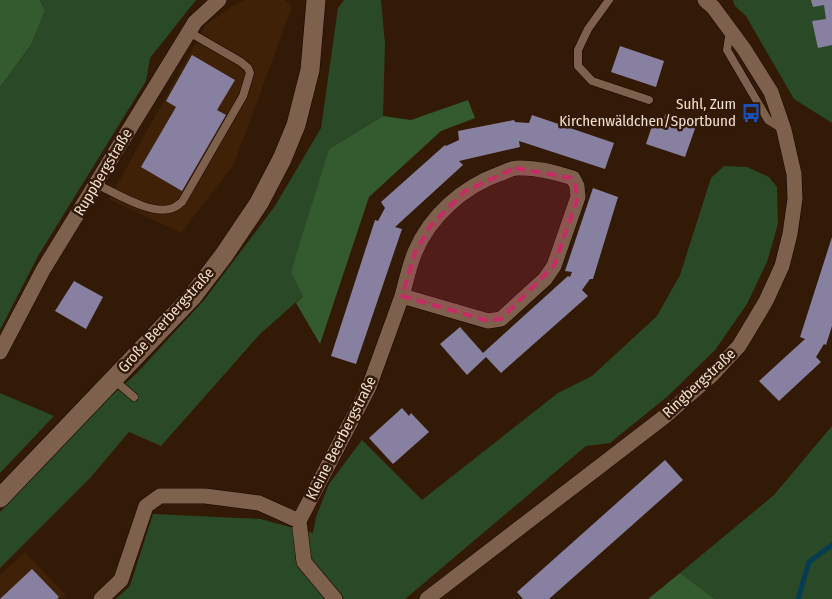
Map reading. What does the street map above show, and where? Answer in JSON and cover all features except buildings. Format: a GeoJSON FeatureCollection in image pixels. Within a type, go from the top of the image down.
{"type":"FeatureCollection","features":[{"type":"Feature","properties":{"kind":"street","name":"Ruppbergstraße"},"geometry":{"type":"LineString","coordinates":[[0,352],[43,270],[195,22],[219,0]]}},
{"type":"Feature","properties":{"kind":"street","name":"Große Beerbergstraße"},"geometry":{"type":"LineString","coordinates":[[0,498],[192,297],[260,203],[282,159],[296,125],[310,70],[316,0]]}},
{"type":"Feature","properties":{"kind":"street","name":"Ringbergstraße"},"geometry":{"type":"LineString","coordinates":[[427,599],[664,417],[714,374],[739,346],[766,302],[782,266],[790,234],[794,199],[794,174],[784,130],[771,92],[758,70],[713,7],[705,0]]}},
{"type":"Feature","properties":{"kind":"street","name":"Kleine Beerbergstraße"},"geometry":{"type":"LineString","coordinates":[[299,521],[369,387],[402,296],[415,252],[430,226],[446,207],[465,191],[483,180],[515,168],[542,170],[574,178],[578,197],[554,266],[545,279],[502,319],[488,321],[402,296]]}},
{"type":"Feature","properties":{"kind":"street"},"geometry":{"type":"LineString","coordinates":[[101,599],[121,580],[146,506],[160,496],[205,496],[259,503],[299,521],[304,562],[335,599]]}},
{"type":"Feature","properties":{"kind":"lane"},"geometry":{"type":"LineString","coordinates":[[610,0],[588,29],[578,50],[578,66],[592,81],[649,100]]}},
{"type":"Feature","properties":{"kind":"lane"},"geometry":{"type":"LineString","coordinates":[[96,184],[145,207],[158,210],[173,208],[182,202],[243,96],[250,73],[248,68],[241,62],[189,32]]}},
{"type":"Feature","properties":{"kind":"lane"},"geometry":{"type":"LineString","coordinates":[[113,379],[134,397]]}},
{"type":"Feature","properties":{"kind":"highlighted area"},"geometry":{"type":"Polygon","coordinates":[[[515,168],[573,178],[578,197],[554,266],[501,319],[488,321],[402,296],[415,252],[430,226],[465,191],[515,168]]]}},
{"type":"Feature","properties":{"kind":"shaded area"},"geometry":{"type":"Polygon","coordinates":[[[246,0],[285,0],[292,7],[234,164],[181,233],[109,199],[206,25],[231,7],[246,0]]]}},
{"type":"Feature","properties":{"kind":"shaded area"},"geometry":{"type":"Polygon","coordinates":[[[25,552],[66,595],[61,599],[0,599],[0,575],[25,552]]]}},
{"type":"Feature","properties":{"kind":"green space"},"geometry":{"type":"Polygon","coordinates":[[[0,0],[40,0],[45,11],[31,45],[0,87],[0,0]]]}},
{"type":"Feature","properties":{"kind":"green space"},"geometry":{"type":"Polygon","coordinates":[[[40,0],[196,0],[150,58],[146,81],[38,256],[0,330],[0,87],[31,45],[45,11],[40,0]]]}},
{"type":"Feature","properties":{"kind":"green space"},"geometry":{"type":"Polygon","coordinates":[[[344,0],[381,0],[385,44],[383,116],[329,149],[303,296],[260,334],[161,446],[129,432],[90,478],[0,568],[0,512],[110,397],[136,374],[205,299],[275,206],[321,128],[338,8],[344,0]]]}},
{"type":"Feature","properties":{"kind":"green space"},"geometry":{"type":"Polygon","coordinates":[[[733,0],[832,0],[832,123],[794,99],[746,16],[735,6],[733,0]]]}},
{"type":"Feature","properties":{"kind":"green space"},"geometry":{"type":"Polygon","coordinates":[[[468,100],[475,118],[441,131],[369,197],[320,344],[296,303],[303,296],[291,272],[329,149],[383,116],[411,120],[468,100]]]}},
{"type":"Feature","properties":{"kind":"green space"},"geometry":{"type":"Polygon","coordinates":[[[724,166],[747,167],[769,177],[777,187],[778,224],[767,262],[747,304],[715,350],[668,396],[610,443],[586,446],[405,599],[116,599],[130,586],[153,514],[260,519],[313,533],[316,517],[329,484],[362,440],[422,500],[558,393],[592,376],[657,316],[680,275],[711,178],[724,166]]]}},
{"type":"Feature","properties":{"kind":"green space"},"geometry":{"type":"Polygon","coordinates":[[[0,393],[54,416],[0,473],[0,393]]]}},
{"type":"Feature","properties":{"kind":"green space"},"geometry":{"type":"Polygon","coordinates":[[[832,426],[832,599],[715,599],[680,573],[774,495],[832,426]]]}},
{"type":"Feature","properties":{"kind":"green space"},"geometry":{"type":"Polygon","coordinates":[[[680,573],[715,599],[648,599],[680,573]]]}},
{"type":"Feature","properties":{"kind":"waterway"},"geometry":{"type":"LineString","coordinates":[[798,599],[809,562],[832,545]]}},
{"type":"Feature","properties":{"kind":"place","name":"Suhl, Zum Kirchenwäldchen/Sportbund"},"geometry":{"type":"Point","coordinates":[751,113]}}]}
